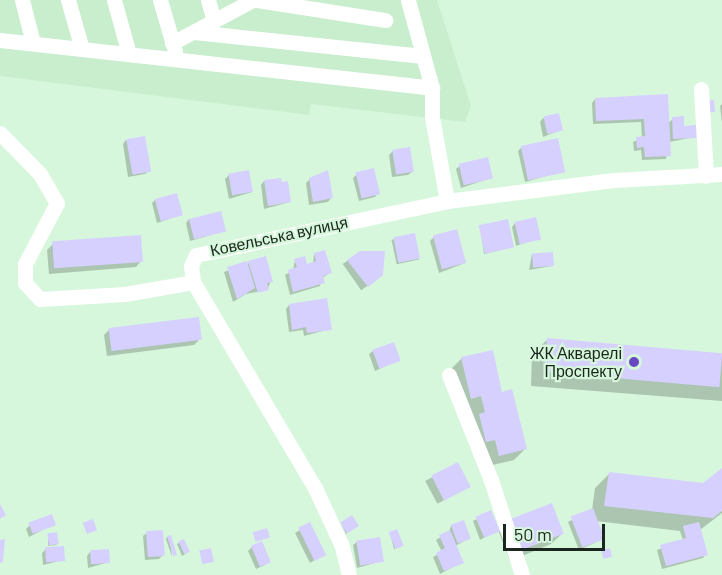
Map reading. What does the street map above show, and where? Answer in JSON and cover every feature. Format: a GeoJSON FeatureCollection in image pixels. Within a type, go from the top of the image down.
{"type":"FeatureCollection","features":[{"type":"Feature","properties":{"kind":"street"},"geometry":{"type":"LineString","coordinates":[[22,0],[33,43]]}},
{"type":"Feature","properties":{"kind":"street"},"geometry":{"type":"LineString","coordinates":[[68,0],[82,49]]}},
{"type":"Feature","properties":{"kind":"street"},"geometry":{"type":"LineString","coordinates":[[114,0],[129,54]]}},
{"type":"Feature","properties":{"kind":"street"},"geometry":{"type":"LineString","coordinates":[[160,0],[177,60]]}},
{"type":"Feature","properties":{"kind":"street"},"geometry":{"type":"LineString","coordinates":[[208,0],[214,21]]}},
{"type":"Feature","properties":{"kind":"street"},"geometry":{"type":"LineString","coordinates":[[172,43],[255,0],[385,20]]}},
{"type":"Feature","properties":{"kind":"street"},"geometry":{"type":"LineString","coordinates":[[408,0],[432,88],[432,117],[447,201]]}},
{"type":"Feature","properties":{"kind":"street"},"geometry":{"type":"LineString","coordinates":[[194,32],[423,56]]}},
{"type":"Feature","properties":{"kind":"street"},"geometry":{"type":"LineString","coordinates":[[0,40],[432,88]]}},
{"type":"Feature","properties":{"kind":"street"},"geometry":{"type":"LineString","coordinates":[[701,89],[706,176]]}},
{"type":"Feature","properties":{"kind":"street"},"geometry":{"type":"LineString","coordinates":[[0,133],[40,174],[57,203],[25,264],[25,283],[40,299],[125,294],[194,282],[315,488],[341,544],[350,575]]}},
{"type":"Feature","properties":{"kind":"street","name":"Ковельська вулиця"},"geometry":{"type":"LineString","coordinates":[[194,282],[192,261],[205,250],[447,201],[614,180],[722,174]]}},
{"type":"Feature","properties":{"kind":"street"},"geometry":{"type":"LineString","coordinates":[[449,375],[491,480],[522,575]]}},
{"type":"Feature","properties":{"kind":"shaded area"},"geometry":{"type":"Polygon","coordinates":[[[0,0],[437,0],[471,106],[465,122],[311,104],[309,115],[0,76],[0,0]]]}},
{"type":"Feature","properties":{"kind":"building"},"geometry":{"type":"Polygon","coordinates":[[[668,94],[671,156],[645,157],[644,147],[637,148],[636,137],[645,136],[644,119],[596,121],[595,98],[668,94]]]}},
{"type":"Feature","properties":{"kind":"building"},"geometry":{"type":"Polygon","coordinates":[[[714,100],[715,112],[706,113],[705,101],[714,100]]]}},
{"type":"Feature","properties":{"kind":"building"},"geometry":{"type":"Polygon","coordinates":[[[559,113],[563,131],[547,134],[543,117],[559,113]]]}},
{"type":"Feature","properties":{"kind":"building"},"geometry":{"type":"Polygon","coordinates":[[[684,116],[684,126],[696,125],[697,138],[673,139],[672,117],[684,116]]]}},
{"type":"Feature","properties":{"kind":"building"},"geometry":{"type":"Polygon","coordinates":[[[145,136],[151,171],[133,175],[126,139],[145,136]]]}},
{"type":"Feature","properties":{"kind":"building"},"geometry":{"type":"Polygon","coordinates":[[[558,138],[565,172],[528,180],[521,146],[558,138]]]}},
{"type":"Feature","properties":{"kind":"building"},"geometry":{"type":"Polygon","coordinates":[[[410,147],[414,172],[396,175],[392,150],[410,147]]]}},
{"type":"Feature","properties":{"kind":"building"},"geometry":{"type":"Polygon","coordinates":[[[488,157],[493,178],[464,185],[459,164],[488,157]]]}},
{"type":"Feature","properties":{"kind":"building"},"geometry":{"type":"Polygon","coordinates":[[[374,168],[380,194],[362,199],[355,172],[374,168]]]}},
{"type":"Feature","properties":{"kind":"building"},"geometry":{"type":"Polygon","coordinates":[[[249,170],[253,192],[232,195],[228,174],[249,170]]]}},
{"type":"Feature","properties":{"kind":"building"},"geometry":{"type":"Polygon","coordinates":[[[328,170],[333,198],[313,202],[309,178],[328,170]]]}},
{"type":"Feature","properties":{"kind":"building"},"geometry":{"type":"Polygon","coordinates":[[[281,178],[282,182],[288,181],[291,202],[268,206],[264,180],[281,178]]]}},
{"type":"Feature","properties":{"kind":"building"},"geometry":{"type":"Polygon","coordinates":[[[177,193],[183,215],[161,221],[155,199],[177,193]]]}},
{"type":"Feature","properties":{"kind":"building"},"geometry":{"type":"Polygon","coordinates":[[[221,211],[226,231],[194,239],[189,219],[221,211]]]}},
{"type":"Feature","properties":{"kind":"building"},"geometry":{"type":"Polygon","coordinates":[[[536,217],[541,239],[520,244],[515,222],[536,217]]]}},
{"type":"Feature","properties":{"kind":"building"},"geometry":{"type":"Polygon","coordinates":[[[508,219],[514,247],[485,254],[479,225],[508,219]]]}},
{"type":"Feature","properties":{"kind":"building"},"geometry":{"type":"Polygon","coordinates":[[[457,229],[466,263],[442,269],[433,235],[457,229]]]}},
{"type":"Feature","properties":{"kind":"building"},"geometry":{"type":"Polygon","coordinates":[[[415,233],[420,259],[398,263],[393,237],[415,233]]]}},
{"type":"Feature","properties":{"kind":"building"},"geometry":{"type":"Polygon","coordinates":[[[141,235],[143,262],[54,268],[52,241],[141,235]]]}},
{"type":"Feature","properties":{"kind":"building"},"geometry":{"type":"Polygon","coordinates":[[[325,250],[332,273],[323,276],[325,283],[293,292],[288,270],[297,267],[294,259],[305,256],[307,264],[316,261],[314,253],[325,250]]]}},
{"type":"Feature","properties":{"kind":"building"},"geometry":{"type":"Polygon","coordinates":[[[360,251],[385,251],[383,275],[368,287],[347,260],[360,251]]]}},
{"type":"Feature","properties":{"kind":"building"},"geometry":{"type":"Polygon","coordinates":[[[553,252],[554,266],[533,267],[532,253],[553,252]]]}},
{"type":"Feature","properties":{"kind":"building"},"geometry":{"type":"Polygon","coordinates":[[[266,256],[273,282],[267,283],[269,290],[258,293],[248,261],[266,256]]]}},
{"type":"Feature","properties":{"kind":"building"},"geometry":{"type":"Polygon","coordinates":[[[247,261],[255,288],[237,299],[227,267],[247,261]]]}},
{"type":"Feature","properties":{"kind":"building"},"geometry":{"type":"Polygon","coordinates":[[[327,298],[332,330],[307,333],[306,327],[292,330],[289,304],[327,298]]]}},
{"type":"Feature","properties":{"kind":"building"},"geometry":{"type":"Polygon","coordinates":[[[199,317],[202,340],[111,351],[109,328],[199,317]]]}},
{"type":"Feature","properties":{"kind":"building","name":"ЖК Акварелі Проспекту"},"geometry":{"type":"Polygon","coordinates":[[[547,338],[722,353],[719,387],[544,372],[547,338]]]}},
{"type":"Feature","properties":{"kind":"building"},"geometry":{"type":"Polygon","coordinates":[[[394,342],[401,361],[379,369],[372,350],[394,342]]]}},
{"type":"Feature","properties":{"kind":"building"},"geometry":{"type":"Polygon","coordinates":[[[493,350],[502,392],[512,389],[527,449],[499,456],[495,440],[486,442],[479,414],[485,412],[481,396],[471,399],[461,357],[493,350]]]}},
{"type":"Feature","properties":{"kind":"building"},"geometry":{"type":"Polygon","coordinates":[[[458,462],[471,487],[444,501],[431,476],[458,462]]]}},
{"type":"Feature","properties":{"kind":"building"},"geometry":{"type":"Polygon","coordinates":[[[722,468],[722,511],[713,518],[604,506],[609,472],[703,483],[722,468]]]}},
{"type":"Feature","properties":{"kind":"building"},"geometry":{"type":"Polygon","coordinates":[[[552,503],[564,534],[521,550],[509,519],[552,503]]]}},
{"type":"Feature","properties":{"kind":"building"},"geometry":{"type":"Polygon","coordinates":[[[0,504],[6,515],[0,519],[0,504]]]}},
{"type":"Feature","properties":{"kind":"building"},"geometry":{"type":"Polygon","coordinates":[[[593,508],[605,539],[582,547],[571,517],[593,508]]]}},
{"type":"Feature","properties":{"kind":"building"},"geometry":{"type":"Polygon","coordinates":[[[491,510],[500,531],[484,538],[475,517],[491,510]]]}},
{"type":"Feature","properties":{"kind":"building"},"geometry":{"type":"Polygon","coordinates":[[[52,514],[56,525],[33,534],[29,523],[52,514]]]}},
{"type":"Feature","properties":{"kind":"building"},"geometry":{"type":"Polygon","coordinates":[[[352,515],[359,526],[347,533],[340,522],[352,515]]]}},
{"type":"Feature","properties":{"kind":"building"},"geometry":{"type":"Polygon","coordinates":[[[93,519],[97,530],[87,534],[83,523],[93,519]]]}},
{"type":"Feature","properties":{"kind":"building"},"geometry":{"type":"Polygon","coordinates":[[[464,520],[471,539],[458,544],[451,525],[464,520]]]}},
{"type":"Feature","properties":{"kind":"building"},"geometry":{"type":"Polygon","coordinates":[[[310,522],[326,555],[315,561],[298,528],[310,522]]]}},
{"type":"Feature","properties":{"kind":"building"},"geometry":{"type":"Polygon","coordinates":[[[699,522],[708,555],[666,566],[660,545],[686,538],[683,526],[699,522]]]}},
{"type":"Feature","properties":{"kind":"building"},"geometry":{"type":"Polygon","coordinates":[[[267,528],[270,538],[256,542],[253,532],[267,528]]]}},
{"type":"Feature","properties":{"kind":"building"},"geometry":{"type":"Polygon","coordinates":[[[397,529],[404,546],[395,549],[389,532],[397,529]]]}},
{"type":"Feature","properties":{"kind":"building"},"geometry":{"type":"Polygon","coordinates":[[[163,530],[165,556],[148,557],[146,531],[163,530]]]}},
{"type":"Feature","properties":{"kind":"building"},"geometry":{"type":"Polygon","coordinates":[[[450,530],[464,563],[444,571],[436,553],[445,548],[439,535],[450,530]]]}},
{"type":"Feature","properties":{"kind":"building"},"geometry":{"type":"Polygon","coordinates":[[[57,532],[59,544],[49,545],[47,534],[57,532]]]}},
{"type":"Feature","properties":{"kind":"building"},"geometry":{"type":"Polygon","coordinates":[[[171,535],[177,555],[173,556],[167,536],[171,535]]]}},
{"type":"Feature","properties":{"kind":"building"},"geometry":{"type":"Polygon","coordinates":[[[380,537],[384,562],[360,565],[356,541],[380,537]]]}},
{"type":"Feature","properties":{"kind":"building"},"geometry":{"type":"Polygon","coordinates":[[[5,539],[3,562],[0,563],[0,540],[5,539]]]}},
{"type":"Feature","properties":{"kind":"building"},"geometry":{"type":"Polygon","coordinates":[[[184,539],[190,552],[184,554],[179,542],[184,539]]]}},
{"type":"Feature","properties":{"kind":"building"},"geometry":{"type":"Polygon","coordinates":[[[262,541],[271,562],[260,567],[251,546],[262,541]]]}},
{"type":"Feature","properties":{"kind":"building"},"geometry":{"type":"Polygon","coordinates":[[[64,546],[65,561],[46,562],[45,547],[64,546]]]}},
{"type":"Feature","properties":{"kind":"building"},"geometry":{"type":"Polygon","coordinates":[[[211,548],[214,562],[202,564],[199,550],[211,548]]]}},
{"type":"Feature","properties":{"kind":"building"},"geometry":{"type":"Polygon","coordinates":[[[610,548],[612,557],[603,559],[601,550],[610,548]]]}},
{"type":"Feature","properties":{"kind":"building"},"geometry":{"type":"Polygon","coordinates":[[[109,549],[110,563],[91,564],[90,550],[109,549]]]}},
{"type":"Feature","properties":{"kind":"place","name":"ЖК Акварелі Проспекту"},"geometry":{"type":"Point","coordinates":[634,362]}}]}
